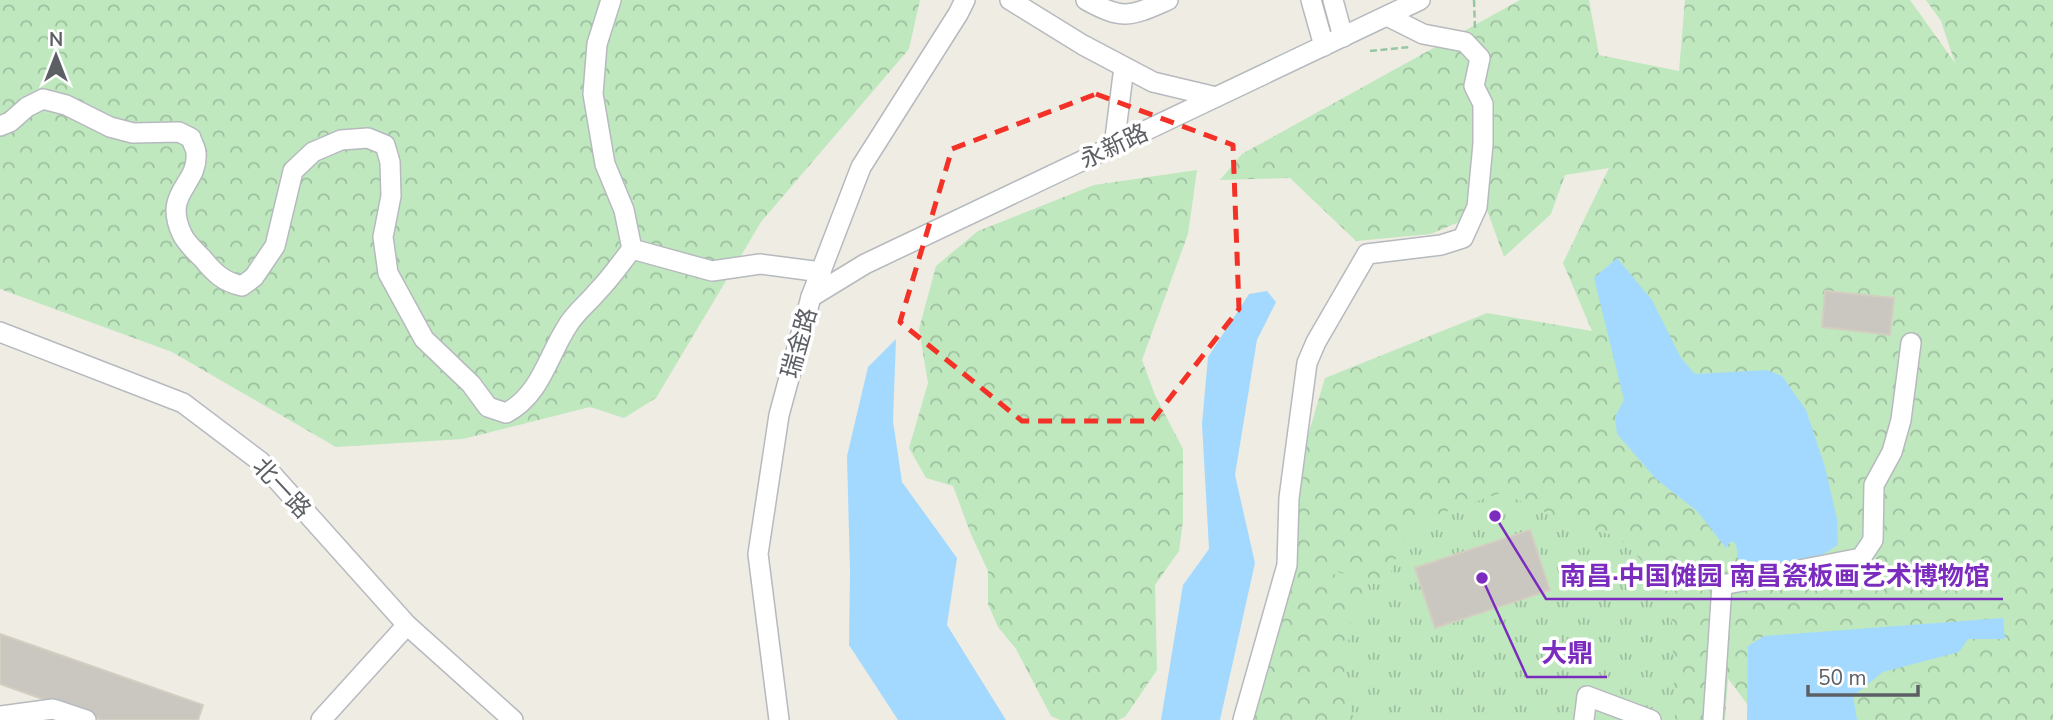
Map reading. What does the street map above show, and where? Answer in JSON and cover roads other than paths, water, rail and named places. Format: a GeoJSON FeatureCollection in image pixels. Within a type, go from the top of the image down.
{"type":"FeatureCollection","features":[{"type":"Feature","properties":{"kind":"street"},"geometry":{"type":"LineString","coordinates":[[0,126],[43,99],[66,105],[110,127],[133,133],[179,132],[191,138],[196,153],[194,167],[176,202],[176,218],[183,237],[216,274],[229,283],[242,286],[254,277],[275,246],[293,170],[313,152],[341,139],[368,138],[385,145],[391,173],[391,196],[383,237],[388,273],[424,339],[471,384],[488,407],[506,413],[526,399],[542,375],[568,323],[600,290],[632,249],[624,210],[605,164],[593,94],[597,44],[611,0]]}},
{"type":"Feature","properties":{"kind":"street","name":"瑞金路"},"geometry":{"type":"LineString","coordinates":[[779,720],[758,554],[779,415],[811,297],[861,167],[965,0]]}},
{"type":"Feature","properties":{"kind":"street"},"geometry":{"type":"LineString","coordinates":[[1010,0],[1083,45],[1153,82],[1216,97]]}},
{"type":"Feature","properties":{"kind":"street"},"geometry":{"type":"LineString","coordinates":[[1086,0],[1119,15],[1134,15],[1168,0]]}},
{"type":"Feature","properties":{"kind":"street"},"geometry":{"type":"LineString","coordinates":[[1311,0],[1324,46]]}},
{"type":"Feature","properties":{"kind":"street"},"geometry":{"type":"LineString","coordinates":[[1333,0],[1343,37]]}},
{"type":"Feature","properties":{"kind":"street","name":"永新路"},"geometry":{"type":"LineString","coordinates":[[811,297],[873,260],[1420,0]]}},
{"type":"Feature","properties":{"kind":"street"},"geometry":{"type":"LineString","coordinates":[[1243,720],[1287,565],[1289,498],[1301,403],[1307,363],[1316,342],[1367,254],[1441,245],[1463,238],[1477,207],[1483,144],[1483,104],[1474,86],[1480,58],[1465,42],[1423,34],[1387,16]]}},
{"type":"Feature","properties":{"kind":"street"},"geometry":{"type":"LineString","coordinates":[[1114,146],[1124,67]]}},
{"type":"Feature","properties":{"kind":"street"},"geometry":{"type":"LineString","coordinates":[[632,249],[712,271],[760,264],[821,272]]}},
{"type":"Feature","properties":{"kind":"street","name":"北一路"},"geometry":{"type":"LineString","coordinates":[[0,332],[183,402],[261,462],[407,625],[513,720]]}},
{"type":"Feature","properties":{"kind":"street"},"geometry":{"type":"LineString","coordinates":[[1713,720],[1722,585],[1861,558],[1873,540],[1874,485],[1892,452],[1901,421],[1911,343]]}},
{"type":"Feature","properties":{"kind":"street"},"geometry":{"type":"LineString","coordinates":[[321,720],[407,625]]}},
{"type":"Feature","properties":{"kind":"street"},"geometry":{"type":"LineString","coordinates":[[1584,720],[1587,696],[1651,720]]}},
{"type":"Feature","properties":{"kind":"street"},"geometry":{"type":"LineString","coordinates":[[0,716],[53,709],[86,720]]}},
{"type":"Feature","properties":{"kind":"water"},"geometry":{"type":"Polygon","coordinates":[[[1617,258],[1652,300],[1681,358],[1695,374],[1767,370],[1782,376],[1806,410],[1825,467],[1837,519],[1838,545],[1822,555],[1754,567],[1738,559],[1736,544],[1731,541],[1726,548],[1697,511],[1656,479],[1617,434],[1615,417],[1624,400],[1594,278],[1617,258]]]}},
{"type":"Feature","properties":{"kind":"water"},"geometry":{"type":"Polygon","coordinates":[[[1267,291],[1276,302],[1257,340],[1235,475],[1255,563],[1220,720],[1161,720],[1183,585],[1209,549],[1202,424],[1208,357],[1249,294],[1267,291]]]}},
{"type":"Feature","properties":{"kind":"water"},"geometry":{"type":"Polygon","coordinates":[[[896,339],[893,421],[902,482],[957,558],[947,625],[1006,720],[898,720],[849,645],[847,456],[868,367],[896,339]]]}},
{"type":"Feature","properties":{"kind":"water"},"geometry":{"type":"Polygon","coordinates":[[[2003,618],[2005,639],[1968,639],[1959,652],[1883,672],[1853,696],[1857,720],[1747,720],[1748,646],[1764,636],[2003,618]]]}},
{"type":"Feature","properties":{"kind":"place","name":"南昌·中国傩园 南昌瓷板画艺术博物馆"},"geometry":{"type":"Point","coordinates":[1495,516]}},
{"type":"Feature","properties":{"kind":"place","name":"大鼎"},"geometry":{"type":"Point","coordinates":[1482,578]}}]}
